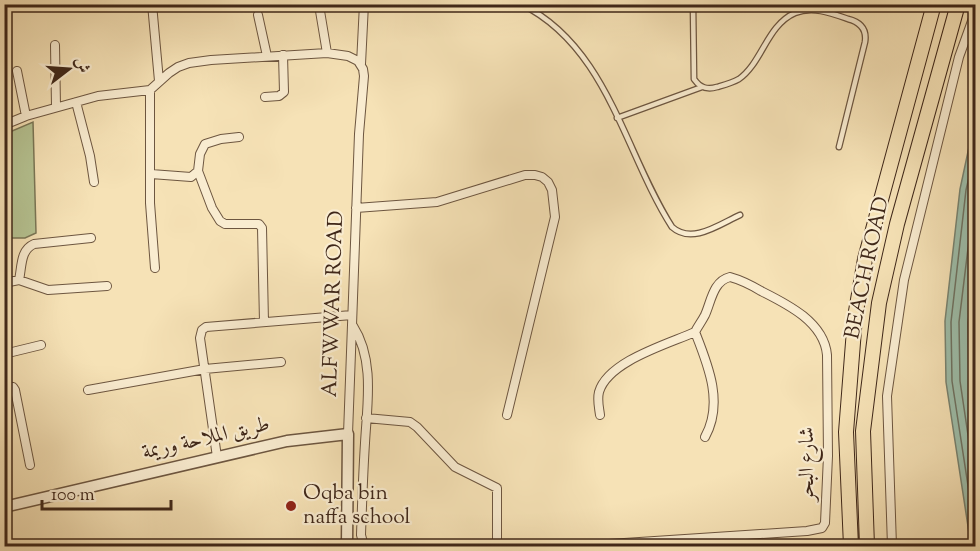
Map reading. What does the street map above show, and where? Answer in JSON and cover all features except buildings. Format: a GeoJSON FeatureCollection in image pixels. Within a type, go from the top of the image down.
{"type":"FeatureCollection","features":[{"type":"Feature","properties":{"kind":"highway","name":"BEACH ROAD"},"geometry":{"type":"LineString","coordinates":[[851,546],[846,432],[855,317],[865,259],[934,4]]}},
{"type":"Feature","properties":{"kind":"highway","name":"BEACH ROAD"},"geometry":{"type":"LineString","coordinates":[[867,546],[863,431],[878,313],[897,224],[958,4]]}},
{"type":"Feature","properties":{"kind":"street"},"geometry":{"type":"LineString","coordinates":[[152,4],[159,81]]}},
{"type":"Feature","properties":{"kind":"street","name":"ALFWWAR ROAD"},"geometry":{"type":"LineString","coordinates":[[347,546],[348,434],[359,134],[364,76],[361,64],[364,4]]}},
{"type":"Feature","properties":{"kind":"street"},"geometry":{"type":"LineString","coordinates":[[319,5],[327,53]]}},
{"type":"Feature","properties":{"kind":"street"},"geometry":{"type":"LineString","coordinates":[[892,546],[887,396],[904,280],[959,57],[975,10]]}},
{"type":"Feature","properties":{"kind":"street"},"geometry":{"type":"LineString","coordinates":[[258,15],[267,56]]}},
{"type":"Feature","properties":{"kind":"street"},"geometry":{"type":"LineString","coordinates":[[55,45],[56,107]]}},
{"type":"Feature","properties":{"kind":"street"},"geometry":{"type":"LineString","coordinates":[[4,125],[56,107],[108,94],[150,90],[169,73],[189,63],[234,57],[327,53],[348,56],[361,64]]}},
{"type":"Feature","properties":{"kind":"street"},"geometry":{"type":"LineString","coordinates":[[265,97],[282,95],[284,92],[283,55]]}},
{"type":"Feature","properties":{"kind":"street"},"geometry":{"type":"LineString","coordinates":[[18,71],[26,116]]}},
{"type":"Feature","properties":{"kind":"street"},"geometry":{"type":"LineString","coordinates":[[150,90],[150,203],[154,268]]}},
{"type":"Feature","properties":{"kind":"street"},"geometry":{"type":"LineString","coordinates":[[76,102],[90,156],[94,182]]}},
{"type":"Feature","properties":{"kind":"street"},"geometry":{"type":"LineString","coordinates":[[239,137],[205,144],[200,154],[198,171],[212,208],[220,220],[225,224],[259,224],[262,228],[264,322]]}},
{"type":"Feature","properties":{"kind":"street"},"geometry":{"type":"LineString","coordinates":[[151,174],[191,177],[198,171]]}},
{"type":"Feature","properties":{"kind":"street"},"geometry":{"type":"LineString","coordinates":[[356,208],[437,202],[525,175],[542,177],[548,182],[552,190],[555,217],[507,415]]}},
{"type":"Feature","properties":{"kind":"street"},"geometry":{"type":"LineString","coordinates":[[19,280],[27,247],[34,244],[91,238]]}},
{"type":"Feature","properties":{"kind":"street","name":"شارع البحر"},"geometry":{"type":"LineString","coordinates":[[579,546],[807,531],[822,528],[825,523],[828,456],[827,355],[823,339],[808,321],[789,305],[745,282],[730,277],[723,278],[713,293],[705,315],[694,332]]}},
{"type":"Feature","properties":{"kind":"street"},"geometry":{"type":"LineString","coordinates":[[4,283],[19,280],[48,290],[107,286]]}},
{"type":"Feature","properties":{"kind":"street"},"geometry":{"type":"LineString","coordinates":[[217,458],[200,338],[204,328],[352,315]]}},
{"type":"Feature","properties":{"kind":"street"},"geometry":{"type":"LineString","coordinates":[[353,326],[359,335],[368,380],[361,535],[364,546]]}},
{"type":"Feature","properties":{"kind":"street"},"geometry":{"type":"LineString","coordinates":[[600,415],[597,400],[600,389],[617,369],[646,352],[694,332],[709,371],[714,399],[712,419],[705,437]]}},
{"type":"Feature","properties":{"kind":"street"},"geometry":{"type":"LineString","coordinates":[[4,354],[41,345]]}},
{"type":"Feature","properties":{"kind":"street"},"geometry":{"type":"LineString","coordinates":[[88,390],[205,369],[281,362]]}},
{"type":"Feature","properties":{"kind":"street"},"geometry":{"type":"LineString","coordinates":[[4,386],[13,387],[15,390],[30,465]]}},
{"type":"Feature","properties":{"kind":"street"},"geometry":{"type":"LineString","coordinates":[[366,418],[410,422],[455,467],[497,488],[497,546]]}},
{"type":"Feature","properties":{"kind":"street","name":"طريق الملاحة وريمة"},"geometry":{"type":"LineString","coordinates":[[4,507],[287,441],[348,434]]}},
{"type":"Feature","properties":{"kind":"lane"},"geometry":{"type":"LineString","coordinates":[[521,4],[552,24],[574,44],[594,74],[668,222],[676,231],[682,234],[695,234],[740,215]]}},
{"type":"Feature","properties":{"kind":"lane"},"geometry":{"type":"LineString","coordinates":[[693,4],[693,73],[694,79],[702,87]]}},
{"type":"Feature","properties":{"kind":"lane"},"geometry":{"type":"LineString","coordinates":[[617,118],[702,87],[714,88],[740,78],[779,25],[793,14],[811,10],[820,11],[856,21],[865,32],[865,42],[839,147]]}},
{"type":"Feature","properties":{"kind":"shaded area"},"geometry":{"type":"Polygon","coordinates":[[[33,122],[36,233],[25,238],[5,238],[5,134],[33,122]]]}},
{"type":"Feature","properties":{"kind":"water"},"geometry":{"type":"Polygon","coordinates":[[[975,119],[976,546],[971,546],[946,382],[945,321],[960,189],[975,119]]]}},
{"type":"Feature","properties":{"kind":"place","name":"Oqba bin naffa school"},"geometry":{"type":"Point","coordinates":[291,506]}}]}
